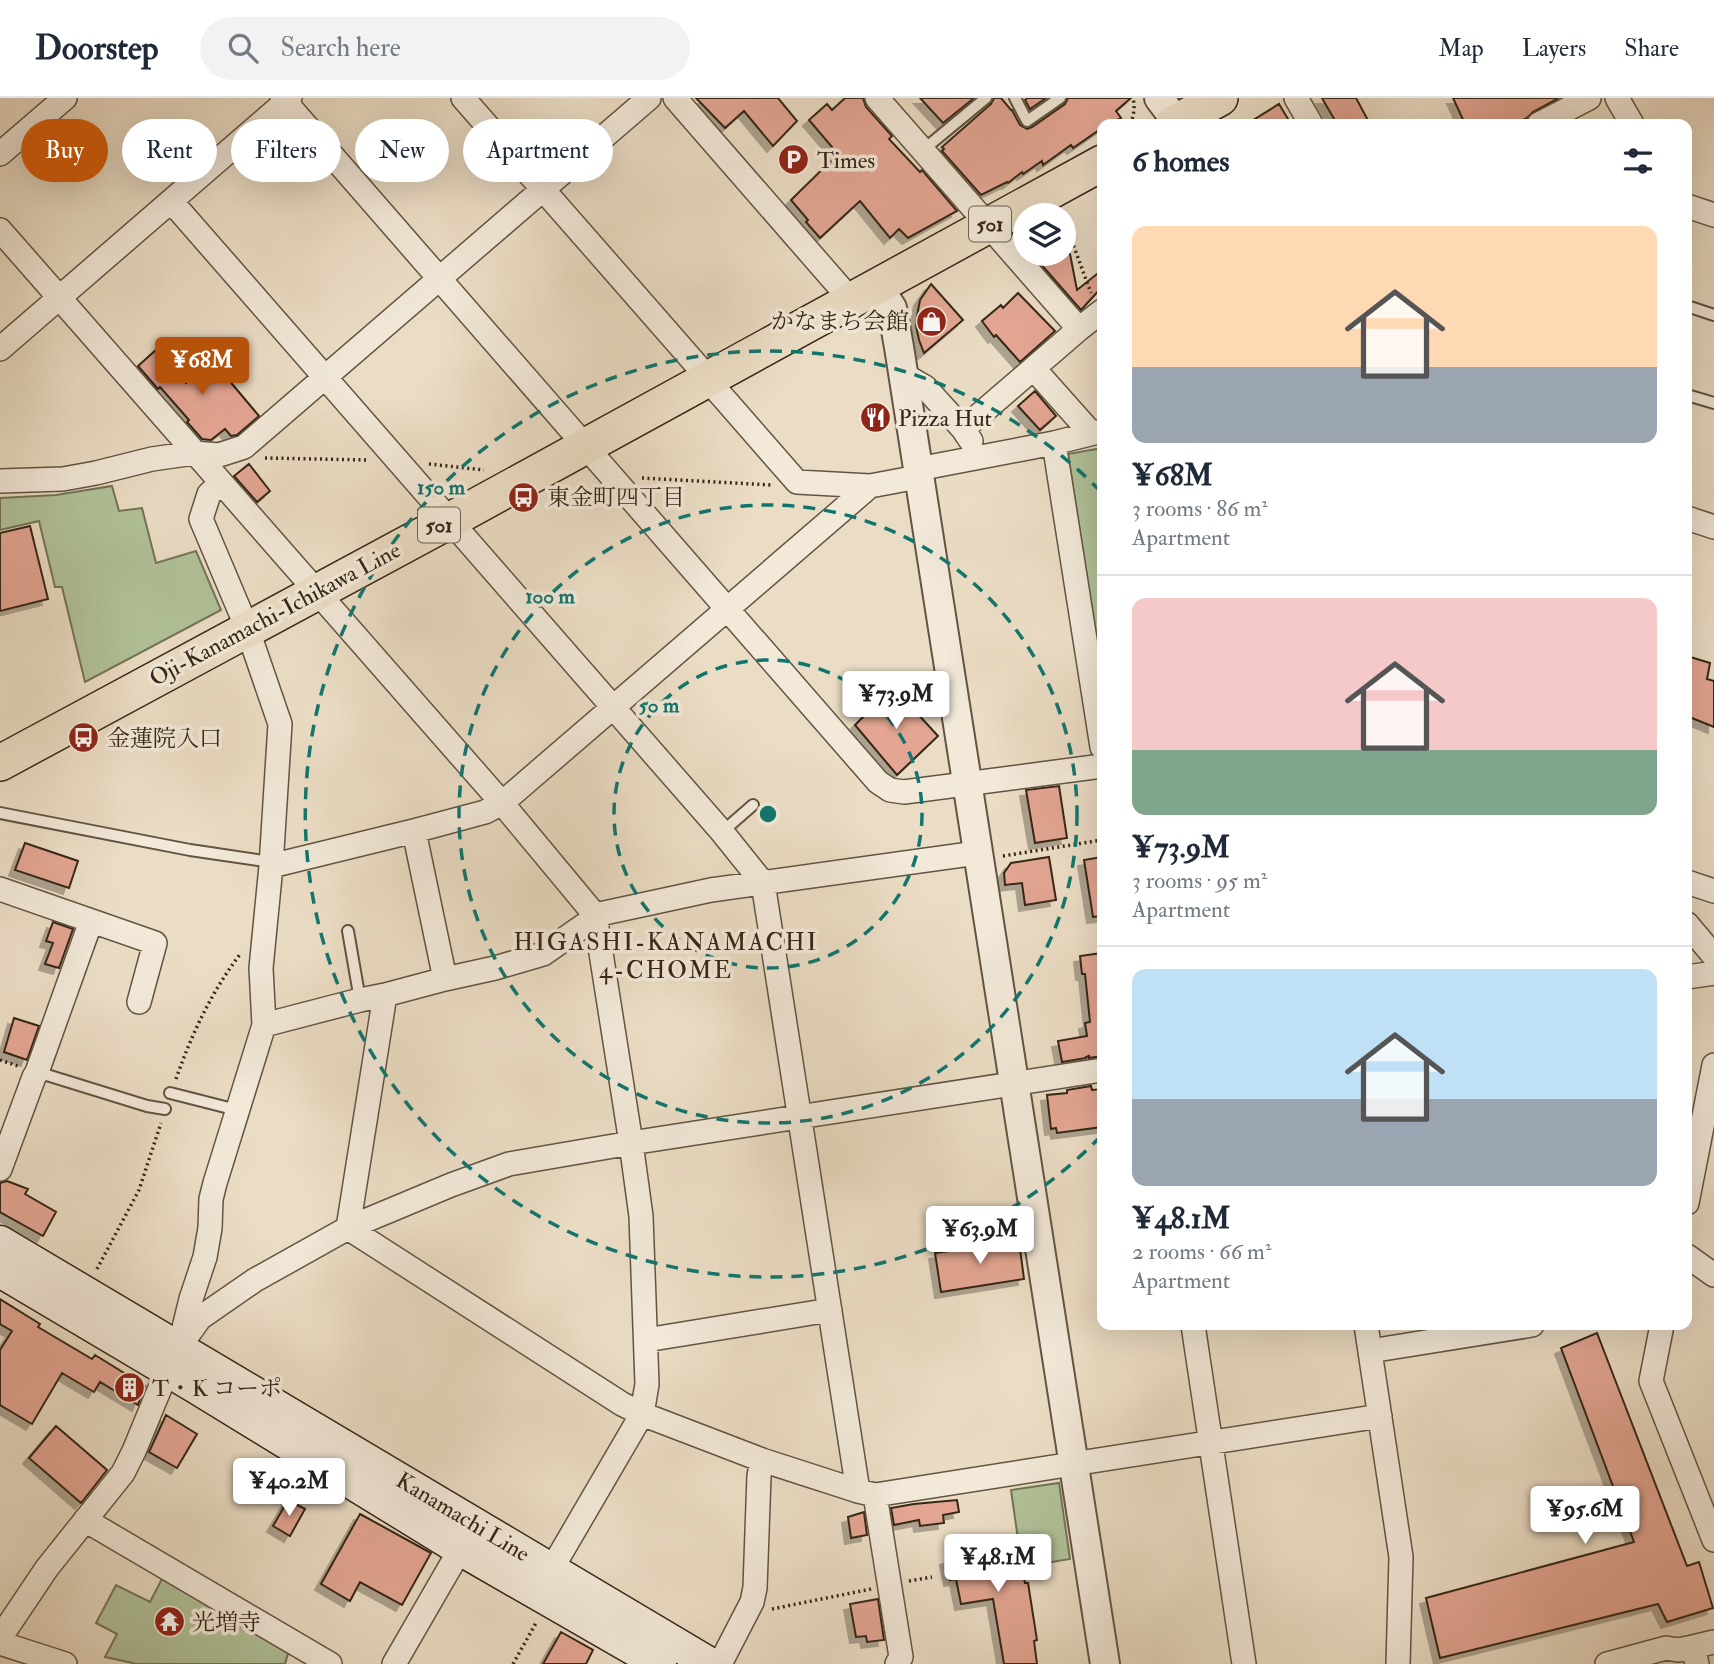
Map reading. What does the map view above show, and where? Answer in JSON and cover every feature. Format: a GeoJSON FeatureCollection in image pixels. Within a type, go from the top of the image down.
{"type":"FeatureCollection","features":[{"type":"Feature","properties":{"kind":"main road"},"geometry":{"type":"LineString","coordinates":[[1178,117],[1220,98]]}},
{"type":"Feature","properties":{"kind":"main road","name":"Oji-Kanamachi-Ichikawa Line"},"geometry":{"type":"LineString","coordinates":[[0,763],[449,521],[1097,166]]}},
{"type":"Feature","properties":{"kind":"main road","name":"Kanamachi Line"},"geometry":{"type":"LineString","coordinates":[[0,1242],[173,1360],[468,1537],[550,1585],[710,1664]]}},
{"type":"Feature","properties":{"kind":"main road","name":"Kanamachi Line"},"geometry":{"type":"LineString","coordinates":[[0,1271],[173,1360]]}},
{"type":"Feature","properties":{"kind":"main road","name":"Kanamachi Line"},"geometry":{"type":"LineString","coordinates":[[550,1585],[660,1664]]}},
{"type":"Feature","properties":{"kind":"street"},"geometry":{"type":"LineString","coordinates":[[0,154],[65,98]]}},
{"type":"Feature","properties":{"kind":"street"},"geometry":{"type":"LineString","coordinates":[[463,98],[797,482],[870,486],[979,457],[1097,432]]}},
{"type":"Feature","properties":{"kind":"street"},"geometry":{"type":"LineString","coordinates":[[0,481],[64,479],[152,459],[194,453],[219,455],[244,447],[649,98]]}},
{"type":"Feature","properties":{"kind":"street"},"geometry":{"type":"LineString","coordinates":[[675,98],[865,293],[892,308],[967,785],[986,855],[1014,1083],[1105,1664]]}},
{"type":"Feature","properties":{"kind":"street"},"geometry":{"type":"LineString","coordinates":[[877,98],[1079,329]]}},
{"type":"Feature","properties":{"kind":"street"},"geometry":{"type":"LineString","coordinates":[[1296,98],[1308,119]]}},
{"type":"Feature","properties":{"kind":"street"},"geometry":{"type":"LineString","coordinates":[[1549,119],[1589,98]]}},
{"type":"Feature","properties":{"kind":"street"},"geometry":{"type":"LineString","coordinates":[[1617,98],[1629,119]]}},
{"type":"Feature","properties":{"kind":"street"},"geometry":{"type":"LineString","coordinates":[[0,349],[286,99],[438,279],[586,445],[878,782],[890,790],[904,792],[1097,767]]}},
{"type":"Feature","properties":{"kind":"street"},"geometry":{"type":"LineString","coordinates":[[171,201],[764,883],[830,1310],[866,1493],[889,1585],[901,1657],[897,1664]]}},
{"type":"Feature","properties":{"kind":"street"},"geometry":{"type":"LineString","coordinates":[[1692,208],[1714,215]]}},
{"type":"Feature","properties":{"kind":"street"},"geometry":{"type":"LineString","coordinates":[[0,230],[502,803],[595,916],[641,1216],[647,1384],[642,1414],[550,1585]]}},
{"type":"Feature","properties":{"kind":"street"},"geometry":{"type":"LineString","coordinates":[[963,429],[1079,329],[1097,307]]}},
{"type":"Feature","properties":{"kind":"street"},"geometry":{"type":"LineString","coordinates":[[1034,369],[1097,432]]}},
{"type":"Feature","properties":{"kind":"street"},"geometry":{"type":"LineString","coordinates":[[904,374],[925,387],[963,429],[979,457]]}},
{"type":"Feature","properties":{"kind":"street"},"geometry":{"type":"LineString","coordinates":[[1054,443],[1097,715]]}},
{"type":"Feature","properties":{"kind":"street"},"geometry":{"type":"LineString","coordinates":[[0,1637],[47,1568],[123,1473],[173,1360],[205,1257],[215,1183],[264,1025],[261,968],[280,724],[247,628],[201,519],[209,494],[221,483]]}},
{"type":"Feature","properties":{"kind":"street"},"geometry":{"type":"LineString","coordinates":[[271,864],[414,831],[485,812],[502,803],[870,486]]}},
{"type":"Feature","properties":{"kind":"street"},"geometry":{"type":"LineString","coordinates":[[1692,520],[1714,527]]}},
{"type":"Feature","properties":{"kind":"street"},"geometry":{"type":"LineString","coordinates":[[414,831],[445,979]]}},
{"type":"Feature","properties":{"kind":"street"},"geometry":{"type":"LineString","coordinates":[[264,1025],[543,954],[595,916],[711,890],[986,855]]}},
{"type":"Feature","properties":{"kind":"street"},"geometry":{"type":"LineString","coordinates":[[1692,884],[1714,891]]}},
{"type":"Feature","properties":{"kind":"street"},"geometry":{"type":"LineString","coordinates":[[0,889],[155,943],[139,1002]]}},
{"type":"Feature","properties":{"kind":"street"},"geometry":{"type":"LineString","coordinates":[[0,1168],[91,921]]}},
{"type":"Feature","properties":{"kind":"street"},"geometry":{"type":"LineString","coordinates":[[1692,930],[1714,956]]}},
{"type":"Feature","properties":{"kind":"street"},"geometry":{"type":"LineString","coordinates":[[1692,976],[1714,973]]}},
{"type":"Feature","properties":{"kind":"street"},"geometry":{"type":"LineString","coordinates":[[348,1228],[385,995]]}},
{"type":"Feature","properties":{"kind":"street"},"geometry":{"type":"LineString","coordinates":[[1692,1177],[1714,1065]]}},
{"type":"Feature","properties":{"kind":"street"},"geometry":{"type":"LineString","coordinates":[[173,1360],[200,1318],[255,1280],[348,1228],[509,1164],[1097,1071]]}},
{"type":"Feature","properties":{"kind":"street"},"geometry":{"type":"LineString","coordinates":[[348,1228],[642,1414],[762,1460],[866,1493],[1380,1416]]}},
{"type":"Feature","properties":{"kind":"street"},"geometry":{"type":"LineString","coordinates":[[1692,1259],[1714,1275]]}},
{"type":"Feature","properties":{"kind":"street"},"geometry":{"type":"LineString","coordinates":[[646,1340],[830,1310]]}},
{"type":"Feature","properties":{"kind":"street"},"geometry":{"type":"LineString","coordinates":[[1194,1330],[1244,1664]]}},
{"type":"Feature","properties":{"kind":"street"},"geometry":{"type":"LineString","coordinates":[[1367,1330],[1401,1558],[1398,1664]]}},
{"type":"Feature","properties":{"kind":"street"},"geometry":{"type":"LineString","coordinates":[[1370,1351],[1501,1330]]}},
{"type":"Feature","properties":{"kind":"street"},"geometry":{"type":"LineString","coordinates":[[1661,1330],[1651,1381],[1714,1540]]}},
{"type":"Feature","properties":{"kind":"street"},"geometry":{"type":"LineString","coordinates":[[720,1664],[752,1602],[755,1588],[762,1460]]}},
{"type":"Feature","properties":{"kind":"street"},"geometry":{"type":"LineString","coordinates":[[85,1520],[330,1664]]}},
{"type":"Feature","properties":{"kind":"street"},"geometry":{"type":"LineString","coordinates":[[394,1664],[468,1537]]}},
{"type":"Feature","properties":{"kind":"street"},"geometry":{"type":"LineString","coordinates":[[0,1643],[65,1664]]}},
{"type":"Feature","properties":{"kind":"street"},"geometry":{"type":"LineString","coordinates":[[1607,1664],[1666,1648],[1705,1651]]}},
{"type":"Feature","properties":{"kind":"lane"},"geometry":{"type":"LineString","coordinates":[[923,150],[986,98]]}},
{"type":"Feature","properties":{"kind":"lane"},"geometry":{"type":"LineString","coordinates":[[1015,98],[1027,121],[1060,98]]}},
{"type":"Feature","properties":{"kind":"lane"},"geometry":{"type":"LineString","coordinates":[[1692,308],[1714,315]]}},
{"type":"Feature","properties":{"kind":"lane"},"geometry":{"type":"LineString","coordinates":[[1692,397],[1714,404]]}},
{"type":"Feature","properties":{"kind":"lane"},"geometry":{"type":"LineString","coordinates":[[722,832],[753,804]]}},
{"type":"Feature","properties":{"kind":"lane"},"geometry":{"type":"LineString","coordinates":[[0,813],[271,864]]}},
{"type":"Feature","properties":{"kind":"lane"},"geometry":{"type":"LineString","coordinates":[[348,931],[360,1000]]}},
{"type":"Feature","properties":{"kind":"lane"},"geometry":{"type":"LineString","coordinates":[[37,1072],[147,1106],[166,1109]]}},
{"type":"Feature","properties":{"kind":"lane"},"geometry":{"type":"LineString","coordinates":[[170,1093],[237,1110]]}},
{"type":"Feature","properties":{"kind":"path"},"geometry":{"type":"LineString","coordinates":[[1133,98],[1133,119]]}},
{"type":"Feature","properties":{"kind":"path"},"geometry":{"type":"LineString","coordinates":[[1076,254],[1089,291],[1097,302]]}},
{"type":"Feature","properties":{"kind":"path"},"geometry":{"type":"LineString","coordinates":[[260,458],[398,462],[491,470]]}},
{"type":"Feature","properties":{"kind":"path"},"geometry":{"type":"LineString","coordinates":[[612,478],[790,486],[797,482]]}},
{"type":"Feature","properties":{"kind":"path"},"geometry":{"type":"LineString","coordinates":[[986,855],[1097,841]]}},
{"type":"Feature","properties":{"kind":"path"},"geometry":{"type":"LineString","coordinates":[[746,1614],[932,1577]]}},
{"type":"Feature","properties":{"kind":"path"},"geometry":{"type":"LineString","coordinates":[[513,1664],[550,1585]]}},
{"type":"Feature","properties":{"kind":"green space"},"geometry":{"type":"Polygon","coordinates":[[[1097,449],[1097,645],[1068,454],[1097,449]]]}},
{"type":"Feature","properties":{"kind":"green space"},"geometry":{"type":"Polygon","coordinates":[[[112,486],[119,511],[142,508],[156,563],[196,551],[221,610],[85,682],[62,587],[55,587],[39,521],[0,530],[0,498],[56,495],[112,486]]]}},
{"type":"Feature","properties":{"kind":"green space"},"geometry":{"type":"Polygon","coordinates":[[[1059,1483],[1070,1559],[1022,1567],[1011,1490],[1059,1483]]]}},
{"type":"Feature","properties":{"kind":"green space","name":"光増寺"},"geometry":{"type":"Polygon","coordinates":[[[163,1577],[289,1650],[285,1664],[137,1664],[105,1657],[117,1634],[96,1623],[116,1585],[150,1602],[163,1577]]]}},
{"type":"Feature","properties":{"kind":"building"},"geometry":{"type":"Polygon","coordinates":[[[696,98],[778,98],[797,121],[773,146],[744,111],[725,128],[696,98]]]}},
{"type":"Feature","properties":{"kind":"building"},"geometry":{"type":"Polygon","coordinates":[[[845,98],[863,98],[866,107],[892,136],[889,139],[920,172],[922,170],[957,211],[908,238],[899,229],[890,238],[860,201],[820,238],[791,200],[838,154],[809,120],[827,104],[832,110],[845,98]]]}},
{"type":"Feature","properties":{"kind":"building"},"geometry":{"type":"Polygon","coordinates":[[[920,98],[974,98],[943,123],[920,98]]]}},
{"type":"Feature","properties":{"kind":"building"},"geometry":{"type":"Polygon","coordinates":[[[994,98],[1001,98],[1020,125],[1027,129],[1065,104],[1068,98],[1131,98],[1116,111],[1121,118],[1097,119],[1097,131],[1073,148],[1071,145],[1043,165],[1042,161],[1008,183],[981,195],[942,151],[942,147],[991,104],[994,98]]]}},
{"type":"Feature","properties":{"kind":"building"},"geometry":{"type":"Polygon","coordinates":[[[1046,98],[1030,109],[1025,100],[1046,98]]]}},
{"type":"Feature","properties":{"kind":"building"},"geometry":{"type":"Polygon","coordinates":[[[1322,98],[1356,98],[1367,119],[1334,119],[1322,98]]]}},
{"type":"Feature","properties":{"kind":"building"},"geometry":{"type":"Polygon","coordinates":[[[1453,98],[1559,98],[1525,119],[1463,119],[1453,98]]]}},
{"type":"Feature","properties":{"kind":"building"},"geometry":{"type":"Polygon","coordinates":[[[1279,104],[1288,119],[1255,119],[1279,104]]]}},
{"type":"Feature","properties":{"kind":"building"},"geometry":{"type":"Polygon","coordinates":[[[1042,266],[1072,266],[1077,290],[1097,274],[1097,292],[1081,310],[1042,266]]]}},
{"type":"Feature","properties":{"kind":"building"},"geometry":{"type":"Polygon","coordinates":[[[931,284],[963,320],[924,353],[916,326],[917,316],[920,300],[931,284]]]}},
{"type":"Feature","properties":{"kind":"building"},"geometry":{"type":"Polygon","coordinates":[[[1018,293],[1055,331],[1020,362],[982,321],[1001,305],[1003,308],[1018,293]]]}},
{"type":"Feature","properties":{"kind":"building"},"geometry":{"type":"Polygon","coordinates":[[[157,349],[186,383],[212,360],[259,416],[237,435],[231,436],[225,429],[211,440],[202,439],[187,422],[189,420],[138,366],[157,349]]]}},
{"type":"Feature","properties":{"kind":"building"},"geometry":{"type":"Polygon","coordinates":[[[1035,391],[1056,416],[1040,430],[1018,406],[1035,391]]]}},
{"type":"Feature","properties":{"kind":"building"},"geometry":{"type":"Polygon","coordinates":[[[249,464],[270,491],[257,502],[234,476],[249,464]]]}},
{"type":"Feature","properties":{"kind":"building"},"geometry":{"type":"Polygon","coordinates":[[[30,526],[48,599],[0,611],[0,533],[30,526]]]}},
{"type":"Feature","properties":{"kind":"building"},"geometry":{"type":"Polygon","coordinates":[[[1692,658],[1710,663],[1707,679],[1714,681],[1714,727],[1692,718],[1692,658]]]}},
{"type":"Feature","properties":{"kind":"building"},"geometry":{"type":"Polygon","coordinates":[[[893,687],[938,736],[897,775],[855,725],[893,687]]]}},
{"type":"Feature","properties":{"kind":"building"},"geometry":{"type":"Polygon","coordinates":[[[1059,786],[1067,838],[1035,843],[1026,790],[1059,786]]]}},
{"type":"Feature","properties":{"kind":"building"},"geometry":{"type":"Polygon","coordinates":[[[25,843],[78,861],[69,888],[15,870],[25,843]]]}},
{"type":"Feature","properties":{"kind":"building"},"geometry":{"type":"Polygon","coordinates":[[[1049,857],[1056,900],[1025,905],[1022,883],[1005,885],[1004,873],[1011,863],[1049,857]]]}},
{"type":"Feature","properties":{"kind":"building"},"geometry":{"type":"Polygon","coordinates":[[[1097,858],[1097,917],[1093,917],[1084,860],[1097,858]]]}},
{"type":"Feature","properties":{"kind":"building"},"geometry":{"type":"Polygon","coordinates":[[[53,922],[73,929],[59,968],[45,964],[53,943],[46,941],[53,922]]]}},
{"type":"Feature","properties":{"kind":"building"},"geometry":{"type":"Polygon","coordinates":[[[1097,954],[1097,1057],[1062,1062],[1058,1041],[1087,1036],[1085,1023],[1090,1022],[1085,974],[1082,974],[1080,956],[1097,954]]]}},
{"type":"Feature","properties":{"kind":"building"},"geometry":{"type":"Polygon","coordinates":[[[14,1018],[39,1026],[27,1060],[4,1052],[14,1018]]]}},
{"type":"Feature","properties":{"kind":"building"},"geometry":{"type":"Polygon","coordinates":[[[1091,1086],[1092,1090],[1097,1090],[1097,1128],[1057,1133],[1056,1128],[1051,1129],[1047,1095],[1067,1093],[1067,1090],[1091,1086]]]}},
{"type":"Feature","properties":{"kind":"building"},"geometry":{"type":"Polygon","coordinates":[[[7,1181],[28,1189],[25,1194],[56,1212],[43,1236],[0,1212],[0,1183],[7,1181]]]}},
{"type":"Feature","properties":{"kind":"building"},"geometry":{"type":"Polygon","coordinates":[[[1019,1241],[1024,1279],[941,1292],[935,1253],[1019,1241]]]}},
{"type":"Feature","properties":{"kind":"building"},"geometry":{"type":"Polygon","coordinates":[[[0,1299],[40,1324],[38,1327],[92,1359],[95,1355],[145,1386],[138,1405],[100,1382],[94,1392],[62,1373],[32,1424],[0,1405],[0,1350],[12,1331],[0,1324],[0,1299]]]}},
{"type":"Feature","properties":{"kind":"building"},"geometry":{"type":"Polygon","coordinates":[[[1597,1333],[1687,1566],[1699,1562],[1713,1608],[1667,1622],[1658,1604],[1440,1658],[1426,1598],[1634,1542],[1561,1348],[1597,1333]]]}},
{"type":"Feature","properties":{"kind":"building"},"geometry":{"type":"Polygon","coordinates":[[[166,1415],[197,1434],[177,1468],[149,1452],[166,1415]]]}},
{"type":"Feature","properties":{"kind":"building"},"geometry":{"type":"Polygon","coordinates":[[[56,1426],[107,1470],[81,1503],[29,1458],[56,1426]]]}},
{"type":"Feature","properties":{"kind":"building"},"geometry":{"type":"Polygon","coordinates":[[[288,1500],[305,1509],[290,1536],[273,1526],[288,1500]]]}},
{"type":"Feature","properties":{"kind":"building"},"geometry":{"type":"Polygon","coordinates":[[[957,1500],[959,1512],[943,1515],[944,1523],[920,1526],[919,1520],[894,1525],[891,1508],[957,1500]]]}},
{"type":"Feature","properties":{"kind":"building"},"geometry":{"type":"Polygon","coordinates":[[[864,1512],[867,1535],[851,1538],[848,1517],[864,1512]]]}},
{"type":"Feature","properties":{"kind":"building"},"geometry":{"type":"Polygon","coordinates":[[[360,1514],[431,1553],[402,1605],[360,1582],[350,1601],[321,1584],[360,1514]]]}},
{"type":"Feature","properties":{"kind":"building"},"geometry":{"type":"Polygon","coordinates":[[[983,1542],[984,1547],[1017,1542],[1025,1583],[1028,1583],[1037,1640],[1034,1641],[1037,1664],[1004,1664],[993,1599],[961,1604],[956,1579],[950,1580],[946,1559],[953,1557],[951,1546],[983,1542]]]}},
{"type":"Feature","properties":{"kind":"building"},"geometry":{"type":"Polygon","coordinates":[[[878,1599],[884,1640],[867,1642],[866,1636],[856,1637],[850,1604],[878,1599]]]}},
{"type":"Feature","properties":{"kind":"building"},"geometry":{"type":"Polygon","coordinates":[[[561,1632],[593,1650],[586,1664],[543,1664],[561,1632]]]}},
{"type":"Feature","properties":{"kind":"place","name":"Times"},"geometry":{"type":"Point","coordinates":[794,160]}},
{"type":"Feature","properties":{"kind":"place","name":"かなまち会館"},"geometry":{"type":"Point","coordinates":[932,321]}},
{"type":"Feature","properties":{"kind":"place","name":"Pizza Hut"},"geometry":{"type":"Point","coordinates":[875,418]}},
{"type":"Feature","properties":{"kind":"place","name":"東金町四丁目"},"geometry":{"type":"Point","coordinates":[524,497]}},
{"type":"Feature","properties":{"kind":"place","name":"金蓮院入口"},"geometry":{"type":"Point","coordinates":[84,738]}},
{"type":"Feature","properties":{"kind":"place","name":"T・K コーポ"},"geometry":{"type":"Point","coordinates":[129,1388]}},
{"type":"Feature","properties":{"kind":"place","name":"光増寺"},"geometry":{"type":"Point","coordinates":[169,1622]}},
{"type":"Feature","properties":{"kind":"district","name":"HIGASHI-KANAMACHI 4-CHOME"},"geometry":{"type":"Point","coordinates":[666,956]}}]}
